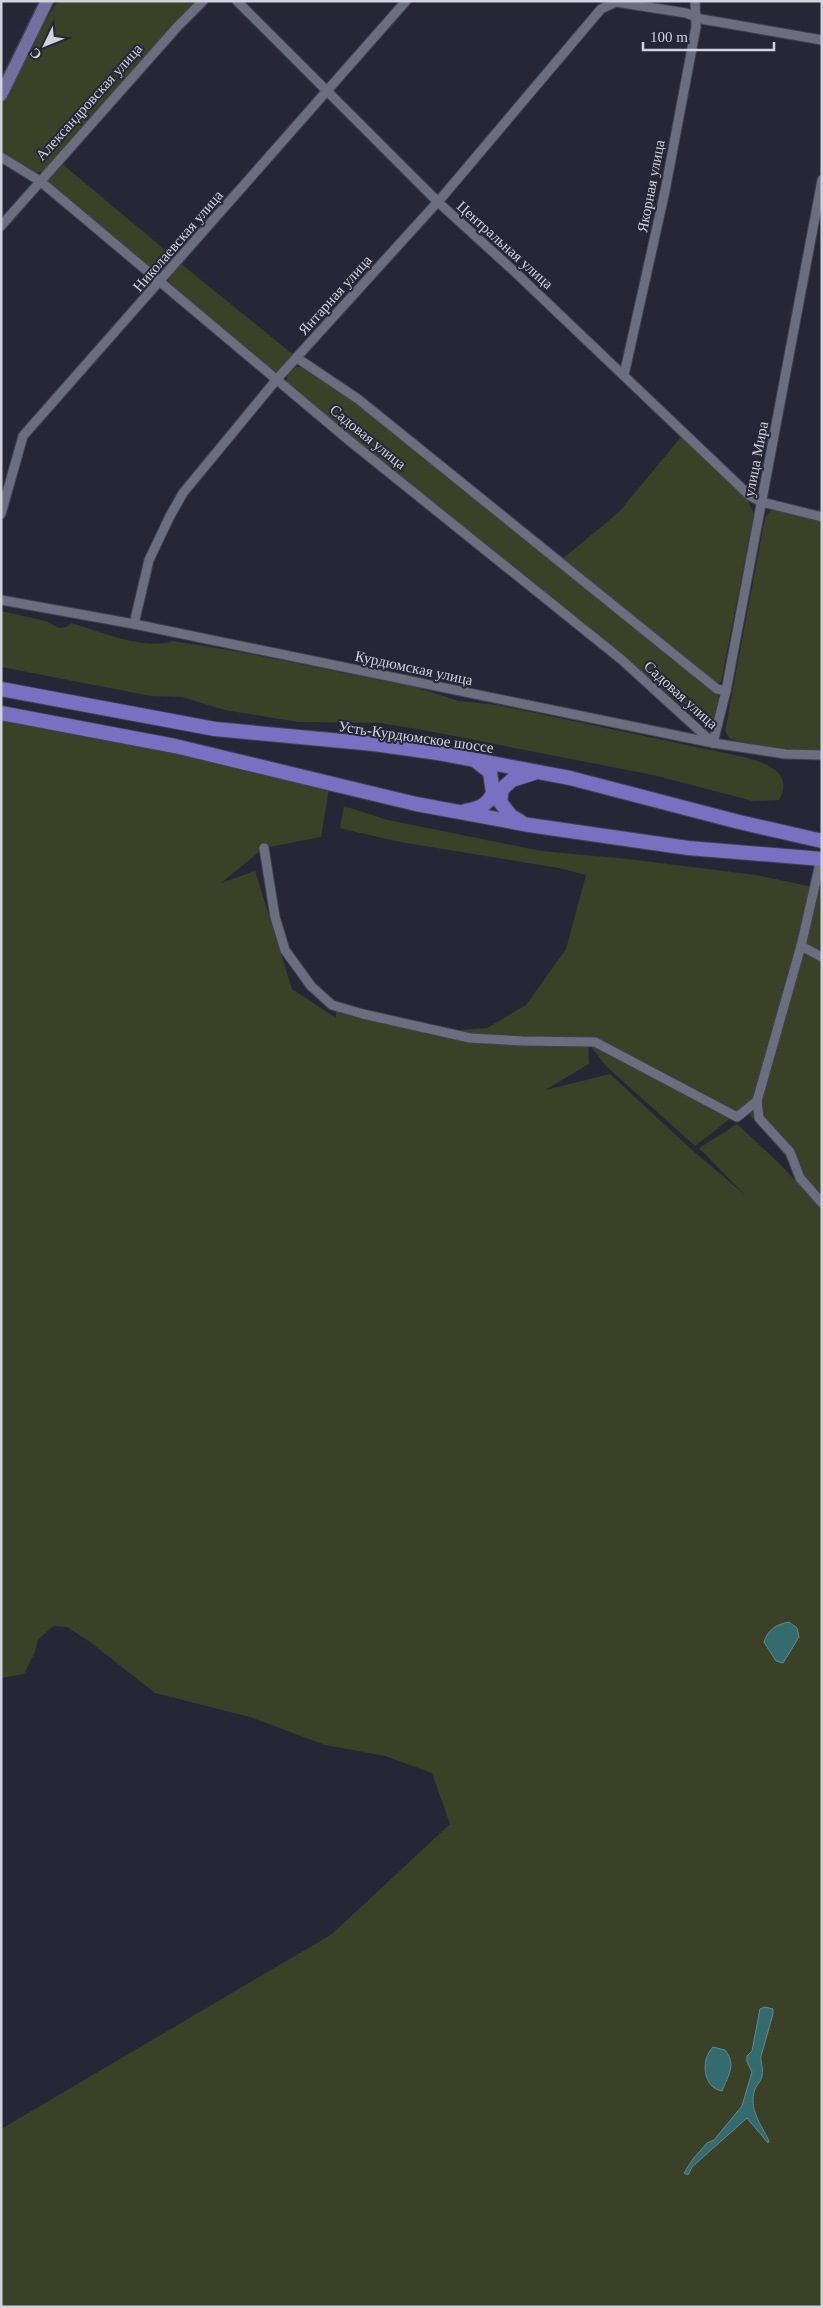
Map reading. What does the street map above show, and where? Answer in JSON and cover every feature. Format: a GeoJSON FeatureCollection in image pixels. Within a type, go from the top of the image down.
{"type":"FeatureCollection","features":[{"type":"Feature","properties":{"kind":"main road","name":"Усть-Курдюмское шоссе"},"geometry":{"type":"LineString","coordinates":[[1,689],[215,729],[374,744],[570,778],[739,822],[822,841]]}},
{"type":"Feature","properties":{"kind":"main road"},"geometry":{"type":"LineString","coordinates":[[1,713],[175,746],[301,777],[529,826],[688,848],[822,859]]}},
{"type":"Feature","properties":{"kind":"main road"},"geometry":{"type":"LineString","coordinates":[[457,812],[479,808],[487,803],[494,793],[490,772],[474,761]]}},
{"type":"Feature","properties":{"kind":"main road"},"geometry":{"type":"LineString","coordinates":[[529,826],[511,816],[500,802],[502,789],[512,780],[537,772]]}},
{"type":"Feature","properties":{"kind":"street"},"geometry":{"type":"LineString","coordinates":[[1,95],[47,1]]}},
{"type":"Feature","properties":{"kind":"street","name":"Александровская улица"},"geometry":{"type":"LineString","coordinates":[[1,226],[178,26],[204,1]]}},
{"type":"Feature","properties":{"kind":"street","name":"Центральная улица"},"geometry":{"type":"LineString","coordinates":[[237,1],[438,202],[624,374],[750,496],[762,502]]}},
{"type":"Feature","properties":{"kind":"street","name":"Николаевская улица"},"geometry":{"type":"LineString","coordinates":[[1,514],[23,436],[406,1]]}},
{"type":"Feature","properties":{"kind":"street","name":"Якорная улица"},"geometry":{"type":"LineString","coordinates":[[624,374],[665,191],[696,27],[696,1]]}},
{"type":"Feature","properties":{"kind":"street","name":"Янтарная улица"},"geometry":{"type":"LineString","coordinates":[[134,624],[149,560],[183,493],[277,379],[438,202],[601,9],[616,2],[686,13],[695,17]]}},
{"type":"Feature","properties":{"kind":"street"},"geometry":{"type":"LineString","coordinates":[[695,17],[822,40]]}},
{"type":"Feature","properties":{"kind":"street","name":"Садовая улица"},"geometry":{"type":"LineString","coordinates":[[1,157],[40,181],[351,442],[622,660],[713,743]]}},
{"type":"Feature","properties":{"kind":"street","name":"улица Мира"},"geometry":{"type":"LineString","coordinates":[[713,743],[726,690],[822,180]]}},
{"type":"Feature","properties":{"kind":"street","name":"Садовая улица"},"geometry":{"type":"LineString","coordinates":[[297,358],[358,399],[717,689],[726,690]]}},
{"type":"Feature","properties":{"kind":"street"},"geometry":{"type":"LineString","coordinates":[[762,502],[822,517]]}},
{"type":"Feature","properties":{"kind":"street","name":"Курдюмская улица"},"geometry":{"type":"LineString","coordinates":[[1,600],[134,624],[713,743],[784,754],[822,755]]}},
{"type":"Feature","properties":{"kind":"street"},"geometry":{"type":"LineString","coordinates":[[264,848],[275,917],[285,950],[311,986],[332,1005],[363,1014],[470,1038],[523,1042],[595,1042],[737,1117],[757,1102]]}},
{"type":"Feature","properties":{"kind":"street"},"geometry":{"type":"LineString","coordinates":[[822,859],[801,946],[757,1102],[759,1118],[790,1152],[800,1178],[822,1203]]}},
{"type":"Feature","properties":{"kind":"street"},"geometry":{"type":"LineString","coordinates":[[801,946],[822,957]]}},
{"type":"Feature","properties":{"kind":"shaded area"},"geometry":{"type":"Polygon","coordinates":[[[58,1],[199,1],[43,172],[34,172],[1,151],[1,90],[58,1]]]}},
{"type":"Feature","properties":{"kind":"shaded area"},"geometry":{"type":"Polygon","coordinates":[[[61,163],[176,259],[165,270],[152,270],[47,182],[61,163]]]}},
{"type":"Feature","properties":{"kind":"shaded area"},"geometry":{"type":"Polygon","coordinates":[[[180,263],[295,356],[281,372],[273,373],[169,282],[169,275],[180,263]]]}},
{"type":"Feature","properties":{"kind":"shaded area"},"geometry":{"type":"Polygon","coordinates":[[[296,367],[304,367],[356,402],[718,695],[719,702],[711,731],[626,658],[353,440],[286,382],[288,374],[296,367]]]}},
{"type":"Feature","properties":{"kind":"shaded area"},"geometry":{"type":"Polygon","coordinates":[[[681,437],[748,501],[754,514],[721,682],[716,683],[560,561],[619,512],[681,437]]]}},
{"type":"Feature","properties":{"kind":"shaded area"},"geometry":{"type":"Polygon","coordinates":[[[776,508],[822,521],[822,751],[776,748],[741,742],[730,739],[725,731],[765,518],[770,511],[776,508]]]}},
{"type":"Feature","properties":{"kind":"shaded area"},"geometry":{"type":"Polygon","coordinates":[[[1,611],[46,621],[59,628],[66,627],[71,623],[136,642],[149,644],[173,641],[235,651],[418,688],[459,701],[497,705],[739,756],[770,766],[778,772],[782,780],[783,789],[779,800],[753,801],[653,775],[428,731],[380,723],[298,722],[225,710],[182,697],[151,696],[1,667],[1,611]]]}},
{"type":"Feature","properties":{"kind":"shaded area"},"geometry":{"type":"Polygon","coordinates":[[[1,713],[330,783],[321,837],[264,848],[221,883],[255,871],[292,989],[336,1018],[336,1005],[446,1031],[487,1028],[526,1005],[566,949],[586,875],[559,868],[400,842],[343,829],[340,827],[344,806],[388,820],[541,851],[628,859],[756,875],[822,889],[822,1198],[744,1108],[695,1146],[606,1066],[588,1043],[589,1064],[545,1090],[610,1074],[692,1150],[744,1194],[699,1148],[737,1124],[779,1163],[822,1209],[822,2307],[1,2307],[1,2129],[332,1934],[450,1824],[432,1773],[385,1756],[325,1745],[250,1717],[155,1693],[90,1642],[67,1627],[54,1626],[38,1639],[35,1652],[24,1674],[1,1678],[1,713]]]}},
{"type":"Feature","properties":{"kind":"shaded area"},"geometry":{"type":"Polygon","coordinates":[[[789,1622],[797,1628],[799,1637],[783,1663],[776,1661],[764,1642],[773,1628],[789,1622]]]}},
{"type":"Feature","properties":{"kind":"shaded area"},"geometry":{"type":"Polygon","coordinates":[[[765,2007],[773,2009],[773,2014],[761,2056],[762,2077],[755,2089],[753,2103],[756,2116],[769,2141],[768,2143],[747,2118],[692,2167],[688,2175],[684,2173],[693,2159],[707,2143],[714,2140],[742,2106],[752,2072],[747,2062],[747,2056],[752,2051],[760,2009],[765,2007]]]}},
{"type":"Feature","properties":{"kind":"shaded area"},"geometry":{"type":"Polygon","coordinates":[[[713,2047],[725,2050],[729,2055],[731,2065],[722,2091],[711,2085],[707,2079],[706,2059],[713,2047]]]}}]}
